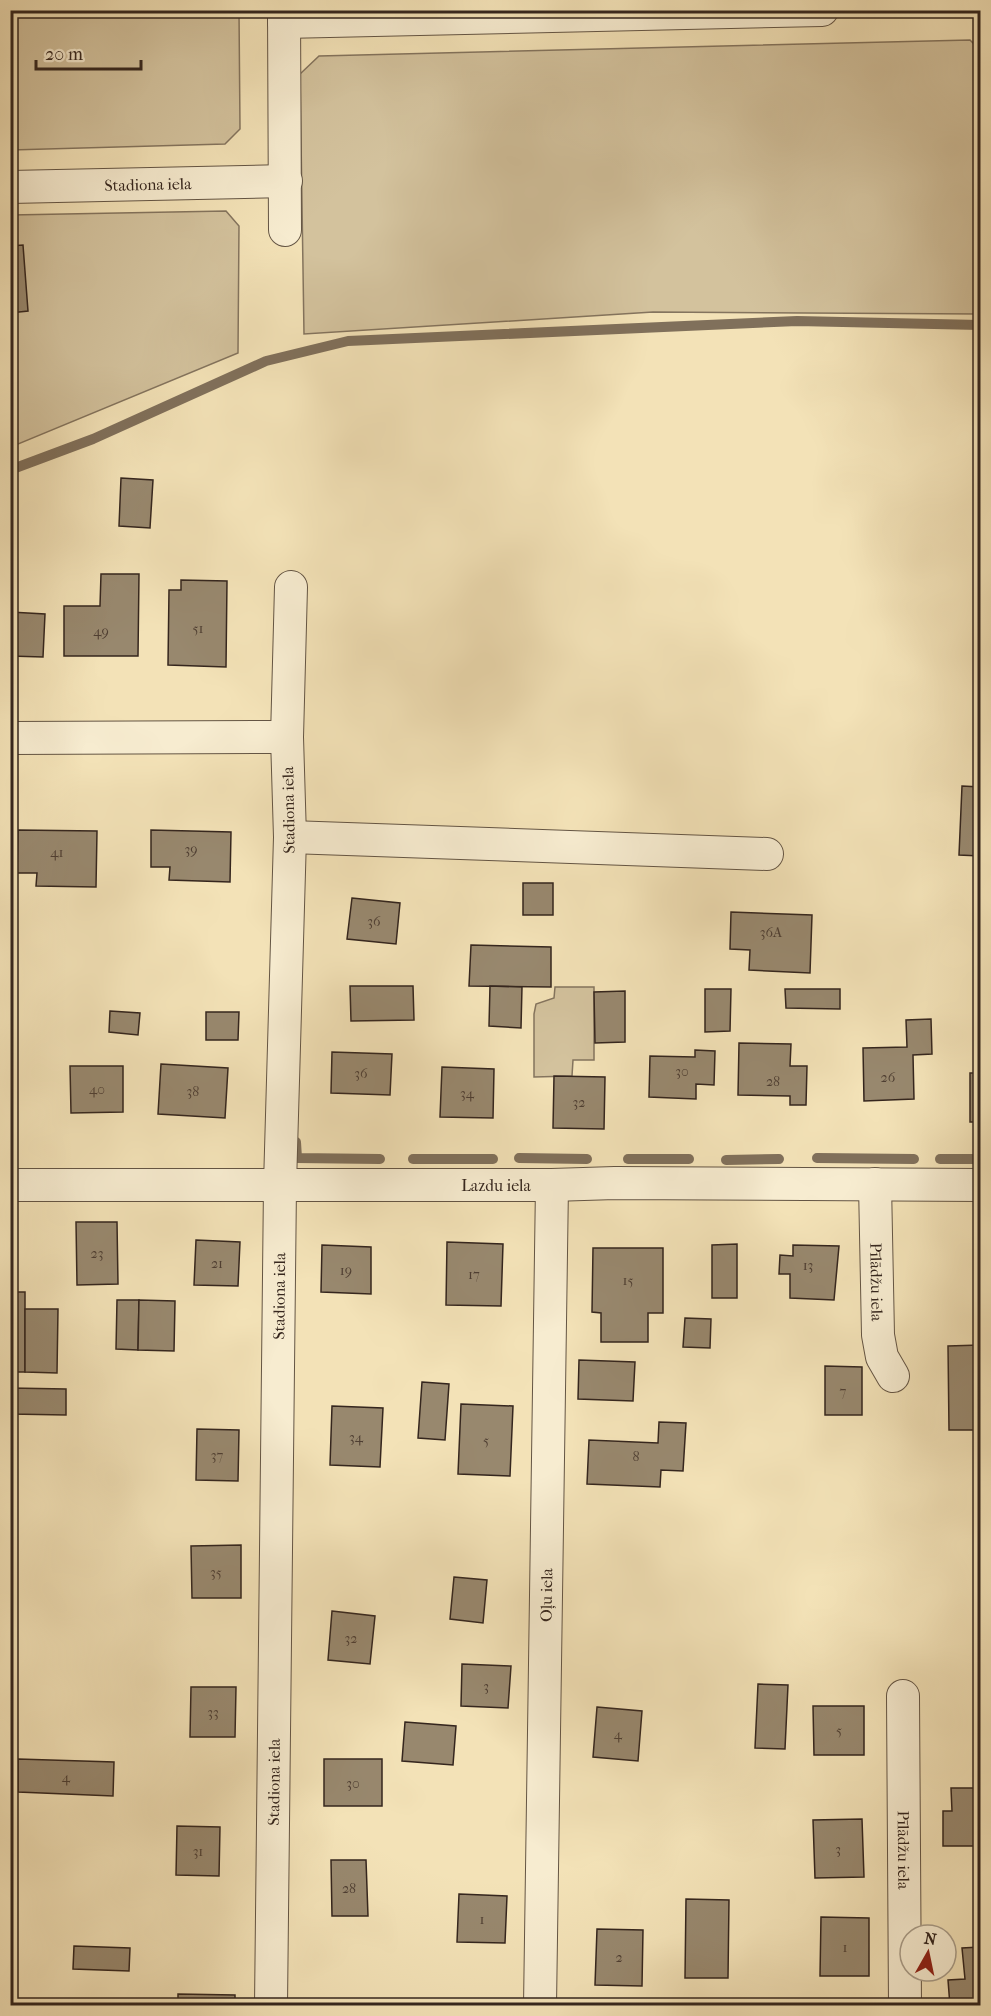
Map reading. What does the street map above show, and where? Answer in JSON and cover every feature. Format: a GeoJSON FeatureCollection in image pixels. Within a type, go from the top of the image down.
{"type":"FeatureCollection","features":[{"type":"Feature","properties":{"kind":"street"},"geometry":{"type":"LineString","coordinates":[[285,230],[284,16],[822,10]]}},
{"type":"Feature","properties":{"kind":"street","name":"Stadiona iela"},"geometry":{"type":"LineString","coordinates":[[10,187],[286,181]]}},
{"type":"Feature","properties":{"kind":"street","name":"Stadiona iela"},"geometry":{"type":"LineString","coordinates":[[271,2006],[280,1185],[290,837],[287,737],[291,587]]}},
{"type":"Feature","properties":{"kind":"street"},"geometry":{"type":"LineString","coordinates":[[10,738],[287,737]]}},
{"type":"Feature","properties":{"kind":"street"},"geometry":{"type":"LineString","coordinates":[[290,837],[767,854]]}},
{"type":"Feature","properties":{"kind":"street","name":"Lazdu iela"},"geometry":{"type":"LineString","coordinates":[[10,1185],[615,1183],[981,1185]]}},
{"type":"Feature","properties":{"kind":"street","name":"Pīlādžu iela"},"geometry":{"type":"LineString","coordinates":[[875,1184],[878,1335],[882,1357],[893,1376]]}},
{"type":"Feature","properties":{"kind":"street","name":"Oļu iela"},"geometry":{"type":"LineString","coordinates":[[540,2006],[552,1185]]}},
{"type":"Feature","properties":{"kind":"street","name":"Pīlādžu iela"},"geometry":{"type":"LineString","coordinates":[[903,1696],[905,2006]]}},
{"type":"Feature","properties":{"kind":"shaded area"},"geometry":{"type":"Polygon","coordinates":[[[10,11],[239,11],[240,129],[225,144],[11,150],[10,11]]]}},
{"type":"Feature","properties":{"kind":"shaded area"},"geometry":{"type":"Polygon","coordinates":[[[970,40],[980,50],[980,314],[653,312],[304,334],[300,74],[319,56],[970,40]]]}},
{"type":"Feature","properties":{"kind":"shaded area"},"geometry":{"type":"Polygon","coordinates":[[[226,211],[239,226],[238,353],[11,447],[11,215],[226,211]]]}},
{"type":"Feature","properties":{"kind":"shaded area"},"geometry":{"type":"Polygon","coordinates":[[[555,987],[594,987],[594,1060],[573,1060],[572,1076],[534,1077],[536,1004],[554,998],[555,987]]]}},
{"type":"Feature","properties":{"kind":"building"},"geometry":{"type":"Polygon","coordinates":[[[23,245],[28,311],[10,313],[10,246],[23,245]]]}},
{"type":"Feature","properties":{"kind":"building"},"geometry":{"type":"Polygon","coordinates":[[[121,478],[153,480],[150,528],[119,526],[121,478]]]}},
{"type":"Feature","properties":{"kind":"building"},"geometry":{"type":"Polygon","coordinates":[[[101,574],[139,574],[138,656],[64,656],[64,606],[100,606],[101,574]]]}},
{"type":"Feature","properties":{"kind":"building"},"geometry":{"type":"Polygon","coordinates":[[[181,580],[227,581],[226,667],[168,665],[169,590],[181,590],[181,580]]]}},
{"type":"Feature","properties":{"kind":"building"},"geometry":{"type":"Polygon","coordinates":[[[10,612],[45,614],[43,657],[10,656],[10,612]]]}},
{"type":"Feature","properties":{"kind":"building"},"geometry":{"type":"Polygon","coordinates":[[[962,786],[980,787],[980,856],[959,855],[962,786]]]}},
{"type":"Feature","properties":{"kind":"building"},"geometry":{"type":"Polygon","coordinates":[[[18,830],[97,831],[96,887],[36,886],[37,873],[17,873],[18,830]]]}},
{"type":"Feature","properties":{"kind":"building"},"geometry":{"type":"Polygon","coordinates":[[[151,830],[231,832],[230,882],[169,880],[170,867],[151,867],[151,830]]]}},
{"type":"Feature","properties":{"kind":"building"},"geometry":{"type":"Polygon","coordinates":[[[523,883],[553,883],[553,915],[523,915],[523,883]]]}},
{"type":"Feature","properties":{"kind":"building"},"geometry":{"type":"Polygon","coordinates":[[[352,898],[400,903],[396,944],[347,939],[352,898]]]}},
{"type":"Feature","properties":{"kind":"building"},"geometry":{"type":"Polygon","coordinates":[[[731,912],[812,915],[810,973],[749,970],[750,950],[730,949],[731,912]]]}},
{"type":"Feature","properties":{"kind":"building"},"geometry":{"type":"Polygon","coordinates":[[[471,945],[551,947],[551,987],[469,986],[471,945]]]}},
{"type":"Feature","properties":{"kind":"building"},"geometry":{"type":"Polygon","coordinates":[[[350,986],[413,986],[414,1020],[351,1021],[350,986]]]}},
{"type":"Feature","properties":{"kind":"building"},"geometry":{"type":"Polygon","coordinates":[[[490,986],[522,987],[521,1028],[489,1026],[490,986]]]}},
{"type":"Feature","properties":{"kind":"building"},"geometry":{"type":"Polygon","coordinates":[[[705,989],[731,989],[730,1031],[705,1032],[705,989]]]}},
{"type":"Feature","properties":{"kind":"building"},"geometry":{"type":"Polygon","coordinates":[[[785,989],[840,989],[840,1009],[786,1008],[785,989]]]}},
{"type":"Feature","properties":{"kind":"building"},"geometry":{"type":"Polygon","coordinates":[[[625,991],[625,1042],[595,1043],[594,992],[625,991]]]}},
{"type":"Feature","properties":{"kind":"building"},"geometry":{"type":"Polygon","coordinates":[[[110,1011],[140,1013],[138,1035],[109,1032],[110,1011]]]}},
{"type":"Feature","properties":{"kind":"building"},"geometry":{"type":"Polygon","coordinates":[[[206,1012],[239,1012],[238,1040],[206,1040],[206,1012]]]}},
{"type":"Feature","properties":{"kind":"building"},"geometry":{"type":"Polygon","coordinates":[[[931,1019],[932,1054],[913,1055],[914,1099],[864,1101],[863,1048],[907,1047],[906,1020],[931,1019]]]}},
{"type":"Feature","properties":{"kind":"building"},"geometry":{"type":"Polygon","coordinates":[[[739,1043],[791,1044],[790,1066],[807,1066],[806,1105],[790,1105],[790,1096],[738,1095],[739,1043]]]}},
{"type":"Feature","properties":{"kind":"building"},"geometry":{"type":"Polygon","coordinates":[[[695,1050],[715,1051],[714,1085],[696,1084],[696,1099],[649,1097],[650,1056],[695,1057],[695,1050]]]}},
{"type":"Feature","properties":{"kind":"building"},"geometry":{"type":"Polygon","coordinates":[[[332,1052],[392,1054],[390,1095],[331,1093],[332,1052]]]}},
{"type":"Feature","properties":{"kind":"building"},"geometry":{"type":"Polygon","coordinates":[[[161,1064],[228,1068],[225,1118],[158,1114],[161,1064]]]}},
{"type":"Feature","properties":{"kind":"building"},"geometry":{"type":"Polygon","coordinates":[[[70,1066],[123,1066],[123,1112],[71,1113],[70,1066]]]}},
{"type":"Feature","properties":{"kind":"building"},"geometry":{"type":"Polygon","coordinates":[[[442,1067],[494,1069],[493,1118],[440,1117],[442,1067]]]}},
{"type":"Feature","properties":{"kind":"building"},"geometry":{"type":"Polygon","coordinates":[[[970,1073],[980,1073],[980,1122],[970,1122],[970,1073]]]}},
{"type":"Feature","properties":{"kind":"building"},"geometry":{"type":"Polygon","coordinates":[[[554,1076],[605,1077],[604,1129],[553,1128],[554,1076]]]}},
{"type":"Feature","properties":{"kind":"building"},"geometry":{"type":"Polygon","coordinates":[[[76,1222],[117,1222],[118,1284],[77,1285],[76,1222]]]}},
{"type":"Feature","properties":{"kind":"building"},"geometry":{"type":"Polygon","coordinates":[[[196,1240],[240,1242],[238,1286],[194,1285],[196,1240]]]}},
{"type":"Feature","properties":{"kind":"building"},"geometry":{"type":"Polygon","coordinates":[[[447,1242],[503,1244],[501,1306],[446,1305],[447,1242]]]}},
{"type":"Feature","properties":{"kind":"building"},"geometry":{"type":"Polygon","coordinates":[[[737,1244],[737,1298],[712,1298],[712,1245],[737,1244]]]}},
{"type":"Feature","properties":{"kind":"building"},"geometry":{"type":"Polygon","coordinates":[[[322,1245],[371,1247],[371,1294],[321,1292],[322,1245]]]}},
{"type":"Feature","properties":{"kind":"building"},"geometry":{"type":"Polygon","coordinates":[[[793,1245],[839,1246],[834,1300],[790,1298],[790,1274],[779,1274],[780,1255],[793,1256],[793,1245]]]}},
{"type":"Feature","properties":{"kind":"building"},"geometry":{"type":"Polygon","coordinates":[[[593,1248],[663,1248],[663,1313],[648,1313],[648,1342],[601,1342],[601,1313],[592,1312],[593,1248]]]}},
{"type":"Feature","properties":{"kind":"building"},"geometry":{"type":"Polygon","coordinates":[[[10,1292],[25,1292],[25,1372],[10,1372],[10,1292]]]}},
{"type":"Feature","properties":{"kind":"building"},"geometry":{"type":"Polygon","coordinates":[[[117,1300],[139,1300],[138,1350],[116,1349],[117,1300]]]}},
{"type":"Feature","properties":{"kind":"building"},"geometry":{"type":"Polygon","coordinates":[[[139,1300],[175,1301],[174,1351],[138,1350],[139,1300]]]}},
{"type":"Feature","properties":{"kind":"building"},"geometry":{"type":"Polygon","coordinates":[[[25,1309],[58,1309],[57,1373],[25,1372],[25,1309]]]}},
{"type":"Feature","properties":{"kind":"building"},"geometry":{"type":"Polygon","coordinates":[[[685,1318],[711,1319],[710,1348],[683,1347],[685,1318]]]}},
{"type":"Feature","properties":{"kind":"building"},"geometry":{"type":"Polygon","coordinates":[[[980,1345],[980,1430],[949,1430],[948,1346],[980,1345]]]}},
{"type":"Feature","properties":{"kind":"building"},"geometry":{"type":"Polygon","coordinates":[[[579,1360],[635,1362],[633,1401],[578,1399],[579,1360]]]}},
{"type":"Feature","properties":{"kind":"building"},"geometry":{"type":"Polygon","coordinates":[[[825,1366],[862,1367],[862,1415],[825,1415],[825,1366]]]}},
{"type":"Feature","properties":{"kind":"building"},"geometry":{"type":"Polygon","coordinates":[[[422,1382],[449,1384],[445,1440],[418,1438],[422,1382]]]}},
{"type":"Feature","properties":{"kind":"building"},"geometry":{"type":"Polygon","coordinates":[[[10,1388],[66,1389],[66,1415],[10,1414],[10,1388]]]}},
{"type":"Feature","properties":{"kind":"building"},"geometry":{"type":"Polygon","coordinates":[[[461,1404],[513,1406],[510,1476],[458,1474],[461,1404]]]}},
{"type":"Feature","properties":{"kind":"building"},"geometry":{"type":"Polygon","coordinates":[[[332,1406],[383,1408],[380,1467],[330,1465],[332,1406]]]}},
{"type":"Feature","properties":{"kind":"building"},"geometry":{"type":"Polygon","coordinates":[[[659,1422],[686,1423],[683,1471],[661,1470],[660,1487],[587,1484],[589,1440],[658,1443],[659,1422]]]}},
{"type":"Feature","properties":{"kind":"building"},"geometry":{"type":"Polygon","coordinates":[[[197,1429],[239,1430],[238,1481],[196,1480],[197,1429]]]}},
{"type":"Feature","properties":{"kind":"building"},"geometry":{"type":"Polygon","coordinates":[[[241,1545],[241,1598],[192,1598],[191,1546],[241,1545]]]}},
{"type":"Feature","properties":{"kind":"building"},"geometry":{"type":"Polygon","coordinates":[[[454,1577],[487,1580],[483,1623],[450,1619],[454,1577]]]}},
{"type":"Feature","properties":{"kind":"building"},"geometry":{"type":"Polygon","coordinates":[[[332,1611],[375,1616],[370,1664],[328,1660],[332,1611]]]}},
{"type":"Feature","properties":{"kind":"building"},"geometry":{"type":"Polygon","coordinates":[[[462,1664],[511,1666],[508,1708],[461,1706],[462,1664]]]}},
{"type":"Feature","properties":{"kind":"building"},"geometry":{"type":"Polygon","coordinates":[[[758,1684],[788,1685],[785,1749],[755,1748],[758,1684]]]}},
{"type":"Feature","properties":{"kind":"building"},"geometry":{"type":"Polygon","coordinates":[[[191,1687],[236,1687],[235,1737],[190,1737],[191,1687]]]}},
{"type":"Feature","properties":{"kind":"building"},"geometry":{"type":"Polygon","coordinates":[[[813,1706],[864,1706],[864,1755],[814,1755],[813,1706]]]}},
{"type":"Feature","properties":{"kind":"building"},"geometry":{"type":"Polygon","coordinates":[[[597,1707],[642,1711],[638,1761],[593,1757],[597,1707]]]}},
{"type":"Feature","properties":{"kind":"building"},"geometry":{"type":"Polygon","coordinates":[[[405,1722],[456,1726],[453,1765],[402,1761],[405,1722]]]}},
{"type":"Feature","properties":{"kind":"building"},"geometry":{"type":"Polygon","coordinates":[[[18,1759],[114,1762],[113,1796],[18,1792],[18,1759]]]}},
{"type":"Feature","properties":{"kind":"building"},"geometry":{"type":"Polygon","coordinates":[[[324,1759],[382,1759],[382,1806],[324,1806],[324,1759]]]}},
{"type":"Feature","properties":{"kind":"building"},"geometry":{"type":"Polygon","coordinates":[[[951,1788],[978,1788],[980,1846],[943,1846],[943,1811],[952,1811],[951,1788]]]}},
{"type":"Feature","properties":{"kind":"building"},"geometry":{"type":"Polygon","coordinates":[[[862,1819],[864,1877],[815,1878],[813,1820],[862,1819]]]}},
{"type":"Feature","properties":{"kind":"building"},"geometry":{"type":"Polygon","coordinates":[[[177,1826],[220,1827],[219,1876],[176,1875],[177,1826]]]}},
{"type":"Feature","properties":{"kind":"building"},"geometry":{"type":"Polygon","coordinates":[[[331,1860],[366,1860],[368,1916],[332,1916],[331,1860]]]}},
{"type":"Feature","properties":{"kind":"building"},"geometry":{"type":"Polygon","coordinates":[[[459,1894],[507,1896],[505,1943],[457,1942],[459,1894]]]}},
{"type":"Feature","properties":{"kind":"building"},"geometry":{"type":"Polygon","coordinates":[[[686,1899],[729,1900],[728,1978],[685,1978],[686,1899]]]}},
{"type":"Feature","properties":{"kind":"building"},"geometry":{"type":"Polygon","coordinates":[[[821,1917],[869,1918],[869,1976],[820,1976],[821,1917]]]}},
{"type":"Feature","properties":{"kind":"building"},"geometry":{"type":"Polygon","coordinates":[[[597,1929],[643,1930],[642,1986],[595,1985],[597,1929]]]}},
{"type":"Feature","properties":{"kind":"building"},"geometry":{"type":"Polygon","coordinates":[[[74,1946],[130,1948],[129,1971],[73,1969],[74,1946]]]}},
{"type":"Feature","properties":{"kind":"building"},"geometry":{"type":"Polygon","coordinates":[[[980,1947],[980,2006],[950,2006],[948,1983],[958,1983],[958,1979],[965,1979],[962,1948],[980,1947]]]}},
{"type":"Feature","properties":{"kind":"building"},"geometry":{"type":"Polygon","coordinates":[[[178,1994],[235,1995],[235,2006],[178,2006],[178,1994]]]}},
{"type":"Feature","properties":{"kind":"waterway"},"geometry":{"type":"LineString","coordinates":[[10,470],[93,439],[266,361],[348,341],[797,321],[980,325]]}},
{"type":"Feature","properties":{"kind":"waterway"},"geometry":{"type":"LineString","coordinates":[[296,1142],[297,1158],[380,1159]]}},
{"type":"Feature","properties":{"kind":"waterway"},"geometry":{"type":"LineString","coordinates":[[519,1158],[587,1159]]}},
{"type":"Feature","properties":{"kind":"waterway"},"geometry":{"type":"LineString","coordinates":[[817,1158],[914,1159]]}},
{"type":"Feature","properties":{"kind":"waterway"},"geometry":{"type":"LineString","coordinates":[[413,1159],[493,1159]]}},
{"type":"Feature","properties":{"kind":"waterway"},"geometry":{"type":"LineString","coordinates":[[628,1159],[689,1159]]}},
{"type":"Feature","properties":{"kind":"waterway"},"geometry":{"type":"LineString","coordinates":[[726,1160],[779,1159]]}},
{"type":"Feature","properties":{"kind":"waterway"},"geometry":{"type":"LineString","coordinates":[[940,1159],[980,1159]]}}]}
